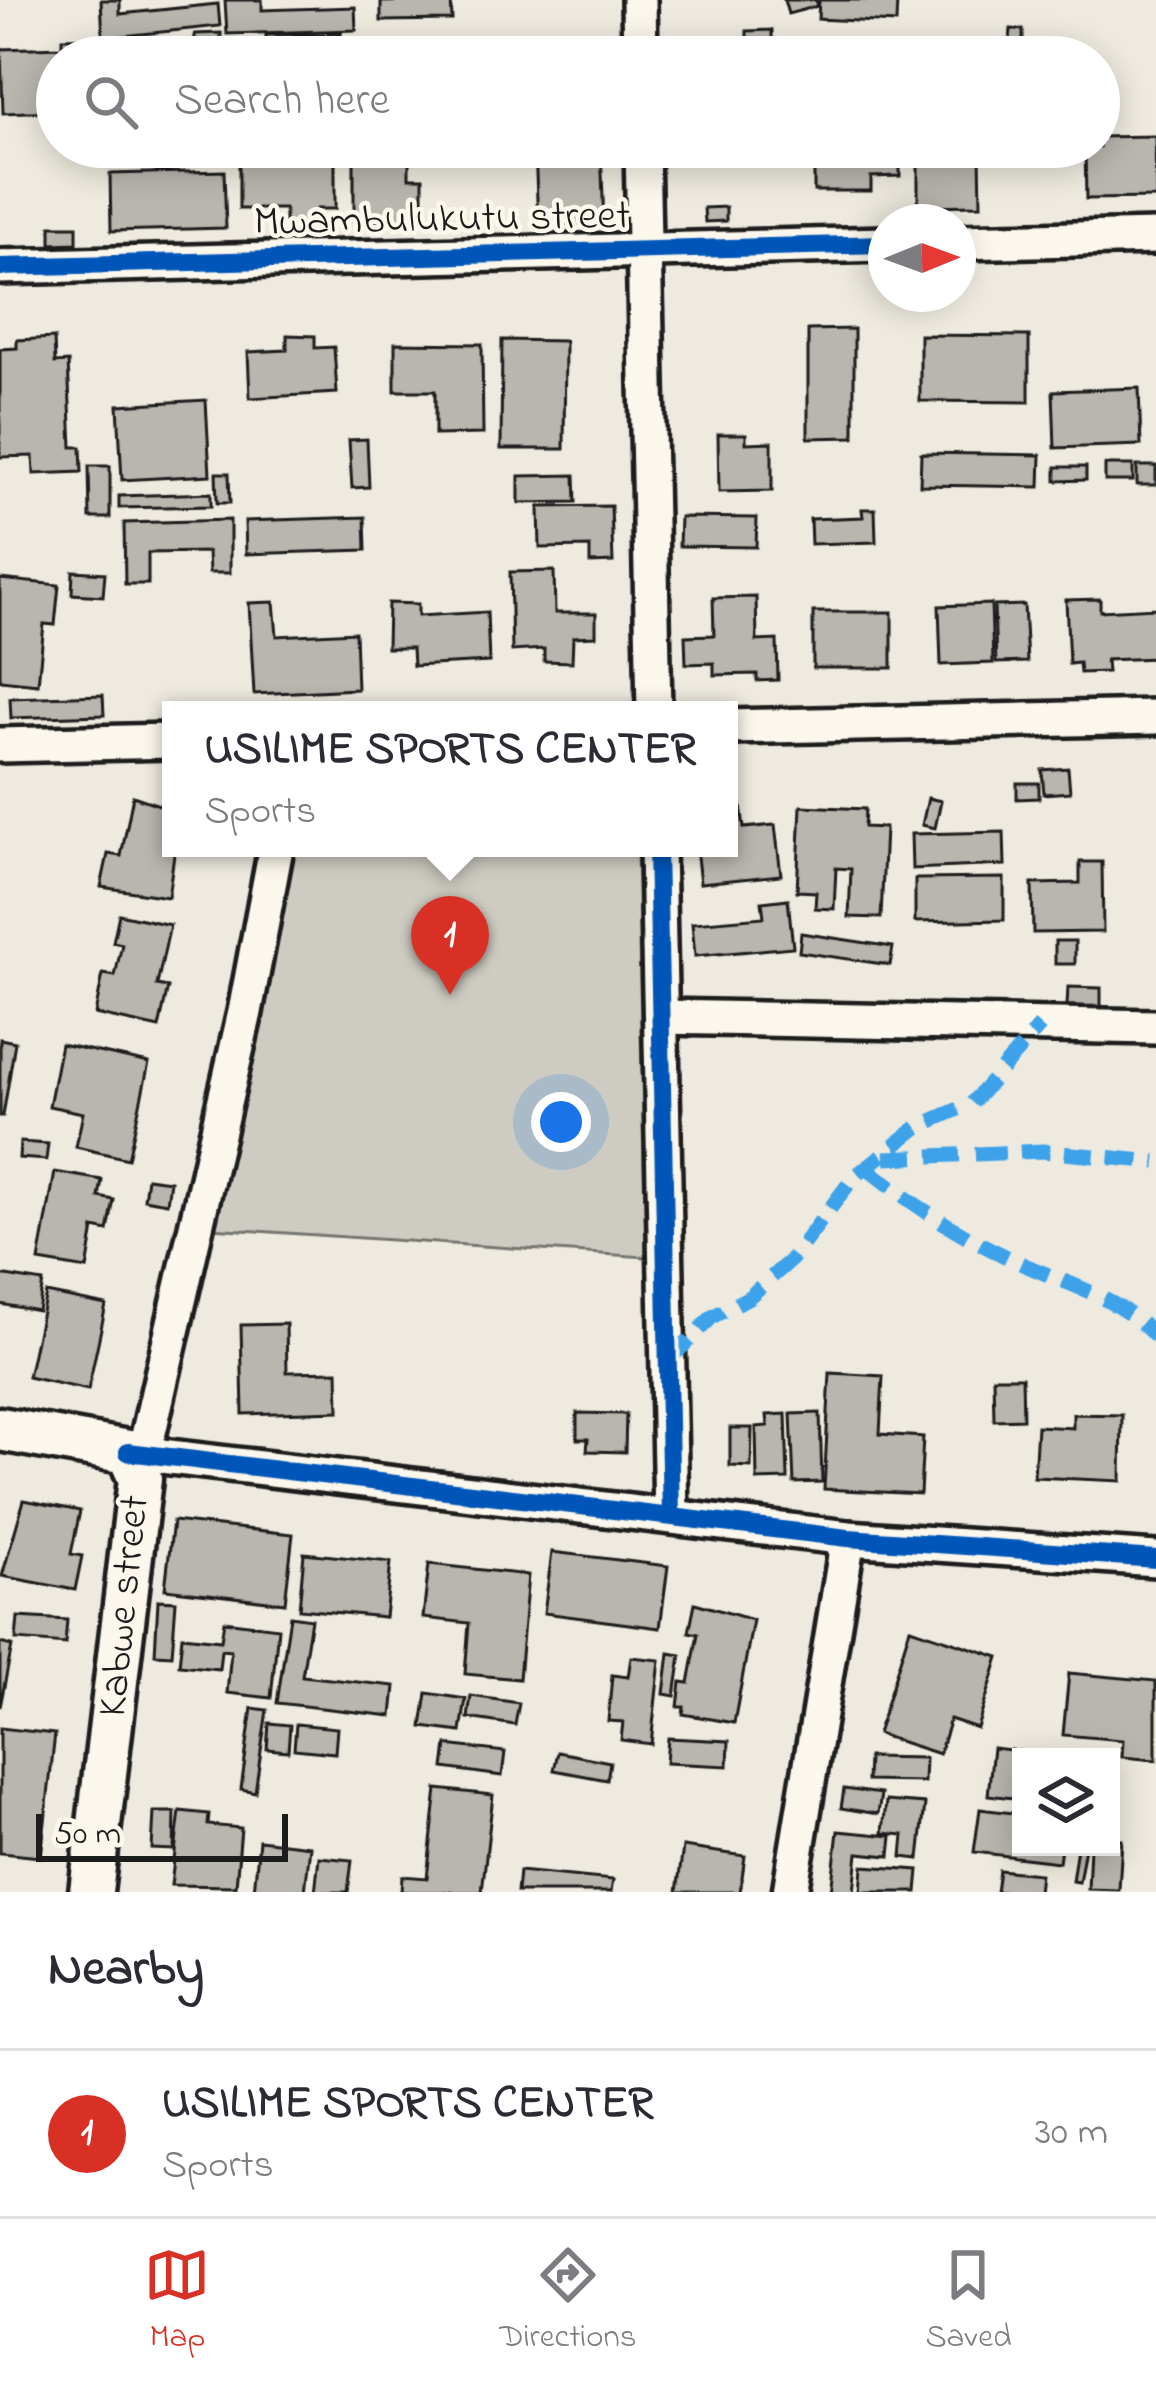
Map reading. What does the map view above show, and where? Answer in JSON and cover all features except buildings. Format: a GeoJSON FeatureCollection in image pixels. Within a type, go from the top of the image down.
{"type":"FeatureCollection","features":[{"type":"Feature","properties":{"kind":"main road","name":"Kabwe street"},"geometry":{"type":"LineString","coordinates":[[0,1430],[136,1453],[141,1503],[91,1892]]}},
{"type":"Feature","properties":{"kind":"street"},"geometry":{"type":"LineString","coordinates":[[639,0],[640,36]]}},
{"type":"Feature","properties":{"kind":"street"},"geometry":{"type":"LineString","coordinates":[[642,168],[654,701]]}},
{"type":"Feature","properties":{"kind":"street"},"geometry":{"type":"LineString","coordinates":[[976,242],[1156,237]]}},
{"type":"Feature","properties":{"kind":"street","name":"Mwambulukutu street"},"geometry":{"type":"LineString","coordinates":[[0,267],[868,244]]}},
{"type":"Feature","properties":{"kind":"street"},"geometry":{"type":"LineString","coordinates":[[738,727],[1156,716]]}},
{"type":"Feature","properties":{"kind":"street"},"geometry":{"type":"LineString","coordinates":[[0,745],[162,741]]}},
{"type":"Feature","properties":{"kind":"street"},"geometry":{"type":"LineString","coordinates":[[274,857],[245,1012],[136,1453],[848,1538],[1156,1559]]}},
{"type":"Feature","properties":{"kind":"street"},"geometry":{"type":"LineString","coordinates":[[657,857],[671,1516]]}},
{"type":"Feature","properties":{"kind":"street"},"geometry":{"type":"LineString","coordinates":[[661,1017],[1156,1028]]}},
{"type":"Feature","properties":{"kind":"street"},"geometry":{"type":"LineString","coordinates":[[790,1892],[848,1538]]}},
{"type":"Feature","properties":{"kind":"shaded area"},"geometry":{"type":"Polygon","coordinates":[[[288,857],[637,857],[646,1257],[211,1228],[288,857]]]}},
{"type":"Feature","properties":{"kind":"marked path"},"geometry":{"type":"LineString","coordinates":[[668,1361],[712,1317],[749,1297],[792,1259],[853,1178],[918,1127],[972,1103],[1040,1026]]}},
{"type":"Feature","properties":{"kind":"marked path"},"geometry":{"type":"LineString","coordinates":[[885,1158],[1043,1151],[1156,1162]]}},
{"type":"Feature","properties":{"kind":"marked path"},"geometry":{"type":"LineString","coordinates":[[868,1169],[959,1232],[1109,1301],[1156,1337]]}},
{"type":"Feature","properties":{"kind":"cycle path"},"geometry":{"type":"LineString","coordinates":[[0,267],[868,244]]}},
{"type":"Feature","properties":{"kind":"cycle path"},"geometry":{"type":"LineString","coordinates":[[657,857],[671,1516]]}},
{"type":"Feature","properties":{"kind":"cycle path"},"geometry":{"type":"LineString","coordinates":[[128,1452],[848,1538],[1156,1559]]}},
{"type":"Feature","properties":{"kind":"place","name":"USILIME SPORTS CENTER"},"geometry":{"type":"Point","coordinates":[450,995]}}]}
